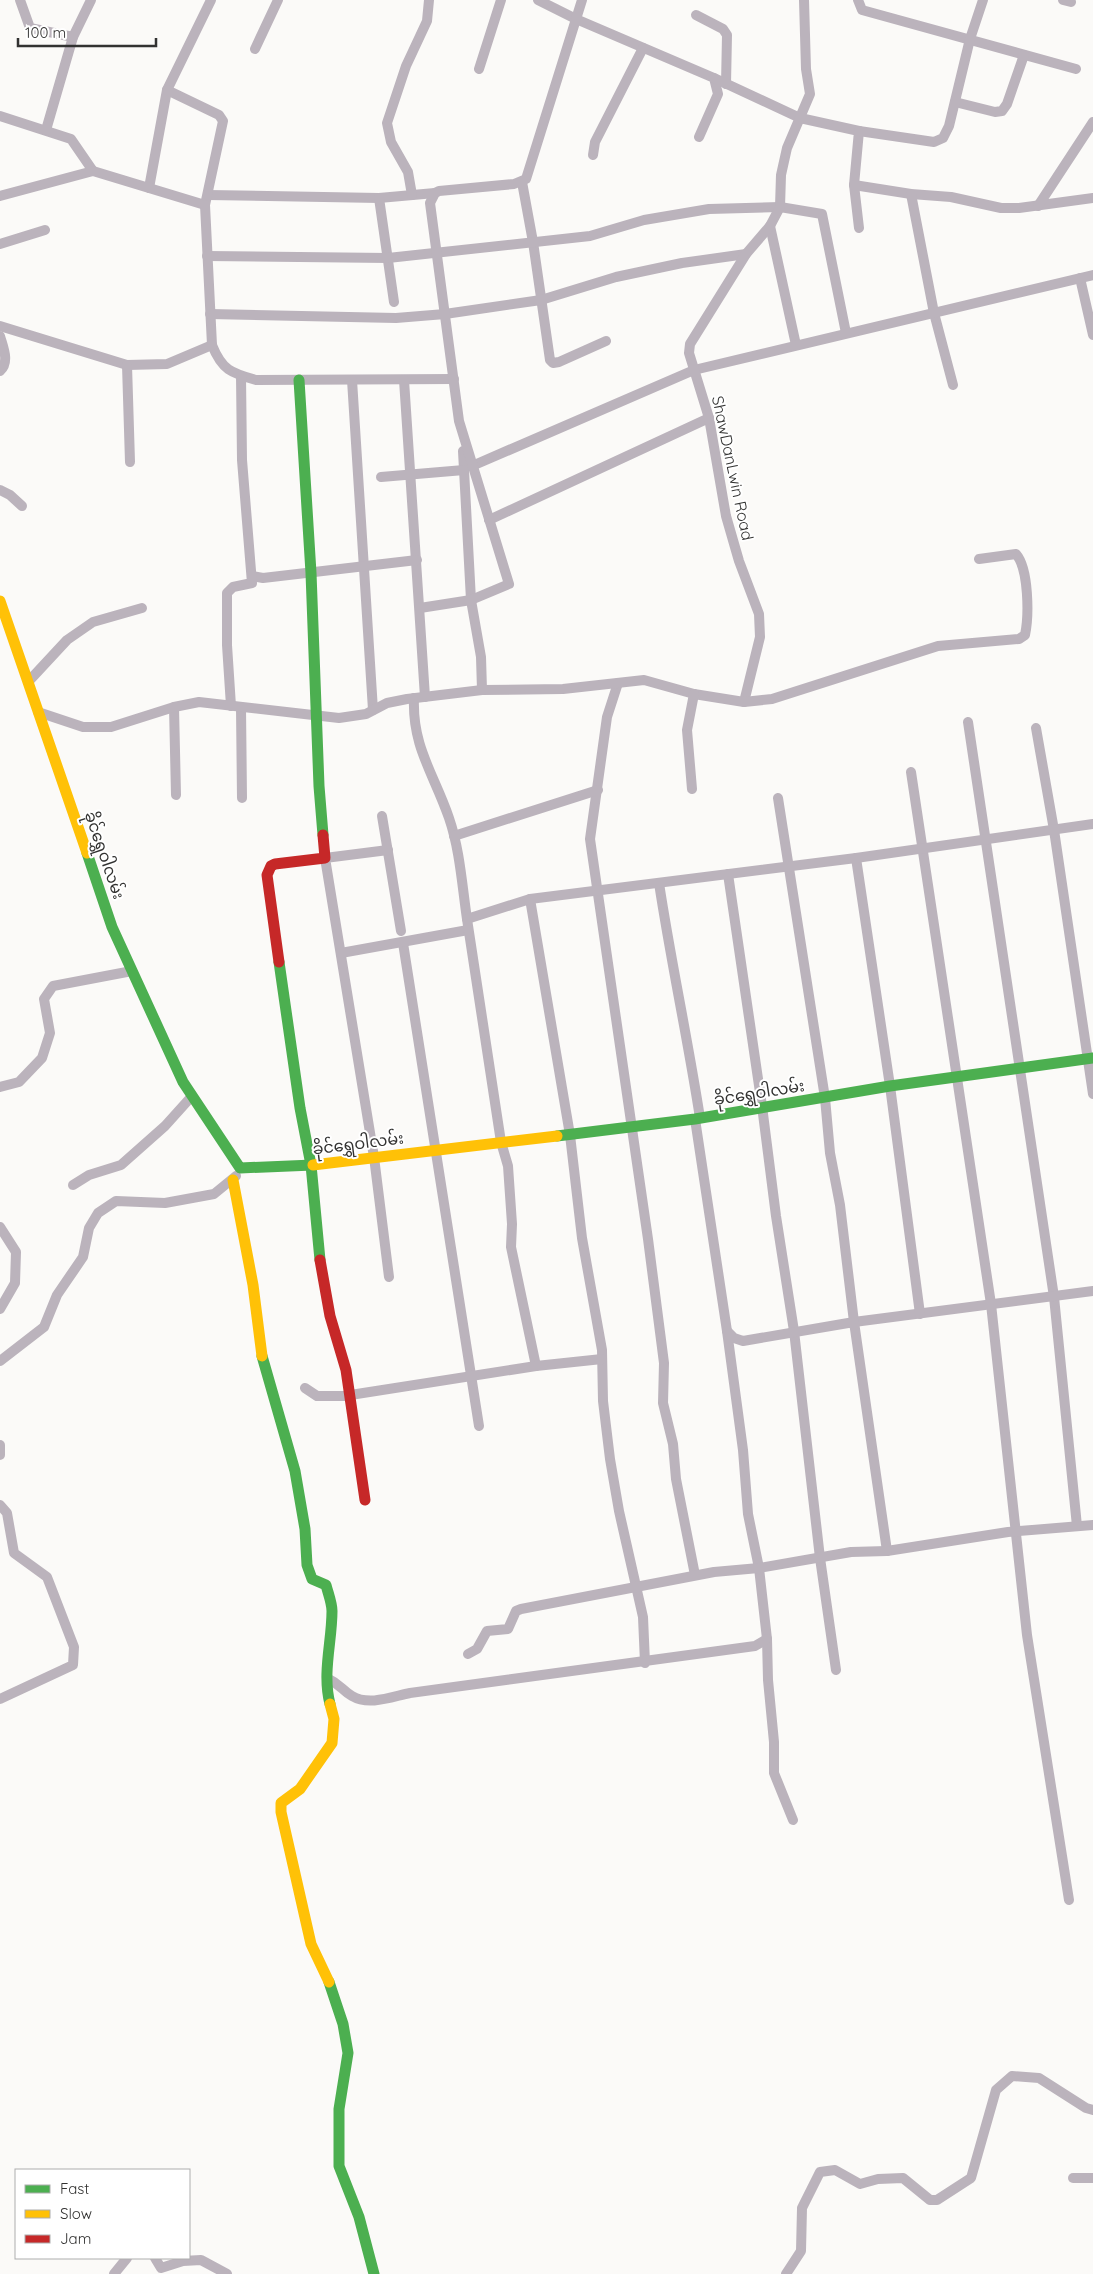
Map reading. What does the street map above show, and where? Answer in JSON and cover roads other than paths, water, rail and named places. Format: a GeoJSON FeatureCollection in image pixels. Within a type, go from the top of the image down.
{"type":"FeatureCollection","features":[{"type":"Feature","properties":{"kind":"street"},"geometry":{"type":"LineString","coordinates":[[20,0],[30,28],[73,37]]}},
{"type":"Feature","properties":{"kind":"street"},"geometry":{"type":"LineString","coordinates":[[46,130],[73,37],[91,0]]}},
{"type":"Feature","properties":{"kind":"street"},"geometry":{"type":"LineString","coordinates":[[149,188],[168,90],[211,0]]}},
{"type":"Feature","properties":{"kind":"street"},"geometry":{"type":"LineString","coordinates":[[255,49],[278,0]]}},
{"type":"Feature","properties":{"kind":"street"},"geometry":{"type":"LineString","coordinates":[[412,195],[408,172],[392,142],[387,123],[406,66],[427,21],[429,0]]}},
{"type":"Feature","properties":{"kind":"street"},"geometry":{"type":"LineString","coordinates":[[479,69],[501,0]]}},
{"type":"Feature","properties":{"kind":"street"},"geometry":{"type":"LineString","coordinates":[[538,0],[576,19],[714,78],[800,118],[859,131],[934,142],[943,138],[949,126],[970,39],[984,0]]}},
{"type":"Feature","properties":{"kind":"street"},"geometry":{"type":"LineString","coordinates":[[0,196],[93,171],[149,188],[206,200],[379,198],[522,182],[526,178],[534,155],[582,0]]}},
{"type":"Feature","properties":{"kind":"street","name":"ShawDanLwin Road"},"geometry":{"type":"LineString","coordinates":[[744,702],[760,637],[759,614],[739,561],[726,516],[710,418],[689,353],[690,344],[746,254],[770,226],[780,207],[782,175],[787,148],[810,94],[806,69],[804,0]]}},
{"type":"Feature","properties":{"kind":"street"},"geometry":{"type":"LineString","coordinates":[[858,0],[862,10],[1076,69]]}},
{"type":"Feature","properties":{"kind":"street"},"geometry":{"type":"LineString","coordinates":[[696,15],[724,29],[727,34],[726,84]]}},
{"type":"Feature","properties":{"kind":"street"},"geometry":{"type":"LineString","coordinates":[[594,155],[595,142],[643,48]]}},
{"type":"Feature","properties":{"kind":"street"},"geometry":{"type":"LineString","coordinates":[[955,102],[994,112],[1002,111],[1007,104],[1024,54]]}},
{"type":"Feature","properties":{"kind":"street"},"geometry":{"type":"LineString","coordinates":[[699,137],[718,94],[714,78]]}},
{"type":"Feature","properties":{"kind":"street"},"geometry":{"type":"LineString","coordinates":[[168,90],[219,115],[224,121],[206,200],[207,256],[212,345],[217,358],[230,372],[256,380],[454,379]]}},
{"type":"Feature","properties":{"kind":"street"},"geometry":{"type":"LineString","coordinates":[[0,116],[71,139],[93,171]]}},
{"type":"Feature","properties":{"kind":"street"},"geometry":{"type":"LineString","coordinates":[[1038,206],[1093,122]]}},
{"type":"Feature","properties":{"kind":"street"},"geometry":{"type":"LineString","coordinates":[[859,131],[854,185],[859,228]]}},
{"type":"Feature","properties":{"kind":"street"},"geometry":{"type":"LineString","coordinates":[[522,182],[534,242],[550,360],[553,363],[606,342]]}},
{"type":"Feature","properties":{"kind":"street"},"geometry":{"type":"LineString","coordinates":[[854,185],[911,194],[951,197],[1000,208],[1038,206],[1093,198]]}},
{"type":"Feature","properties":{"kind":"street"},"geometry":{"type":"LineString","coordinates":[[435,193],[430,203],[468,468],[470,600],[481,657],[482,690]]}},
{"type":"Feature","properties":{"kind":"street"},"geometry":{"type":"LineString","coordinates":[[911,194],[934,313],[954,385]]}},
{"type":"Feature","properties":{"kind":"street"},"geometry":{"type":"LineString","coordinates":[[379,198],[394,302]]}},
{"type":"Feature","properties":{"kind":"street"},"geometry":{"type":"LineString","coordinates":[[207,256],[388,258],[590,236],[644,220],[709,209],[780,207],[822,214],[846,333]]}},
{"type":"Feature","properties":{"kind":"street"},"geometry":{"type":"LineString","coordinates":[[770,226],[796,345]]}},
{"type":"Feature","properties":{"kind":"street"},"geometry":{"type":"LineString","coordinates":[[0,244],[45,230]]}},
{"type":"Feature","properties":{"kind":"street"},"geometry":{"type":"LineString","coordinates":[[210,314],[396,318],[445,314],[541,300],[625,274],[727,255],[746,254]]}},
{"type":"Feature","properties":{"kind":"street"},"geometry":{"type":"LineString","coordinates":[[381,477],[468,468],[694,370],[1093,275]]}},
{"type":"Feature","properties":{"kind":"street"},"geometry":{"type":"LineString","coordinates":[[1080,278],[1093,335]]}},
{"type":"Feature","properties":{"kind":"street"},"geometry":{"type":"LineString","coordinates":[[0,326],[127,365],[167,364],[212,345]]}},
{"type":"Feature","properties":{"kind":"street"},"geometry":{"type":"LineString","coordinates":[[0,336],[6,357],[5,365],[0,371]]}},
{"type":"Feature","properties":{"kind":"street"},"geometry":{"type":"LineString","coordinates":[[127,365],[130,462]]}},
{"type":"Feature","properties":{"kind":"street"},"geometry":{"type":"LineString","coordinates":[[241,376],[242,460],[252,583],[233,587],[227,593],[227,645],[236,707],[242,798]]}},
{"type":"Feature","properties":{"kind":"street"},"geometry":{"type":"LineString","coordinates":[[299,380],[311,573],[319,786],[325,858],[374,1157],[389,1277]]}},
{"type":"Feature","properties":{"kind":"street"},"geometry":{"type":"LineString","coordinates":[[352,380],[373,710]]}},
{"type":"Feature","properties":{"kind":"street"},"geometry":{"type":"LineString","coordinates":[[404,380],[426,698]]}},
{"type":"Feature","properties":{"kind":"street"},"geometry":{"type":"LineString","coordinates":[[489,520],[710,418]]}},
{"type":"Feature","properties":{"kind":"street"},"geometry":{"type":"LineString","coordinates":[[420,608],[470,600],[509,584],[489,520],[468,468]]}},
{"type":"Feature","properties":{"kind":"street"},"geometry":{"type":"LineString","coordinates":[[0,490],[10,495],[22,506]]}},
{"type":"Feature","properties":{"kind":"street"},"geometry":{"type":"LineString","coordinates":[[38,712],[82,726],[111,727],[174,707],[199,702],[339,718],[366,714],[387,703],[414,698],[482,690],[563,689],[644,680],[694,694],[744,702],[772,699],[938,646],[1019,639],[1025,635],[1027,623],[1021,560],[1016,554],[979,559]]}},
{"type":"Feature","properties":{"kind":"street"},"geometry":{"type":"LineString","coordinates":[[252,576],[263,578],[417,560]]}},
{"type":"Feature","properties":{"kind":"street","name":"ခိုင်ရွှေဝါလမ်း"},"geometry":{"type":"LineString","coordinates":[[0,601],[2,618],[28,682],[112,927],[183,1082],[240,1168],[311,1165],[698,1119],[762,1106],[826,1098],[890,1086],[1091,1059]]}},
{"type":"Feature","properties":{"kind":"street"},"geometry":{"type":"LineString","coordinates":[[28,682],[67,640],[93,622],[142,608]]}},
{"type":"Feature","properties":{"kind":"street"},"geometry":{"type":"LineString","coordinates":[[618,682],[607,717],[590,839],[664,1363],[663,1403],[673,1444],[676,1479],[695,1575]]}},
{"type":"Feature","properties":{"kind":"street"},"geometry":{"type":"LineString","coordinates":[[692,789],[687,730],[694,694]]}},
{"type":"Feature","properties":{"kind":"street"},"geometry":{"type":"LineString","coordinates":[[414,698],[417,738],[454,836],[482,1006],[501,1142],[508,1166],[512,1224],[511,1247],[536,1366]]}},
{"type":"Feature","properties":{"kind":"street"},"geometry":{"type":"LineString","coordinates":[[174,707],[176,795]]}},
{"type":"Feature","properties":{"kind":"street"},"geometry":{"type":"LineString","coordinates":[[968,722],[1054,1297],[1077,1526]]}},
{"type":"Feature","properties":{"kind":"street"},"geometry":{"type":"LineString","coordinates":[[1036,728],[1091,1059],[1093,1094]]}},
{"type":"Feature","properties":{"kind":"street"},"geometry":{"type":"LineString","coordinates":[[912,772],[991,1304],[1027,1635],[1069,1900]]}},
{"type":"Feature","properties":{"kind":"street"},"geometry":{"type":"LineString","coordinates":[[454,836],[598,790]]}},
{"type":"Feature","properties":{"kind":"street"},"geometry":{"type":"LineString","coordinates":[[778,798],[790,866],[806,983],[826,1098],[830,1153],[840,1205],[854,1322],[887,1551]]}},
{"type":"Feature","properties":{"kind":"street"},"geometry":{"type":"LineString","coordinates":[[382,816],[401,931]]}},
{"type":"Feature","properties":{"kind":"street"},"geometry":{"type":"LineString","coordinates":[[467,919],[530,899],[856,858],[1093,824]]}},
{"type":"Feature","properties":{"kind":"street"},"geometry":{"type":"LineString","coordinates":[[365,1500],[346,1370],[330,1316],[321,1270],[311,1165],[300,1108],[267,875],[271,866],[275,864],[388,850]]}},
{"type":"Feature","properties":{"kind":"street"},"geometry":{"type":"LineString","coordinates":[[856,858],[890,1086],[920,1314]]}},
{"type":"Feature","properties":{"kind":"street"},"geometry":{"type":"LineString","coordinates":[[728,874],[794,1331],[820,1558],[836,1670]]}},
{"type":"Feature","properties":{"kind":"street"},"geometry":{"type":"LineString","coordinates":[[659,883],[671,958],[691,1056],[743,1450],[748,1514],[759,1568],[767,1639],[768,1680],[774,1742],[774,1773],[793,1820]]}},
{"type":"Feature","properties":{"kind":"street"},"geometry":{"type":"LineString","coordinates":[[530,899],[570,1135],[582,1238],[602,1359],[603,1401],[610,1459],[619,1511],[644,1617],[645,1662]]}},
{"type":"Feature","properties":{"kind":"street"},"geometry":{"type":"LineString","coordinates":[[341,953],[468,930]]}},
{"type":"Feature","properties":{"kind":"street"},"geometry":{"type":"LineString","coordinates":[[403,942],[447,1232],[479,1426]]}},
{"type":"Feature","properties":{"kind":"street"},"geometry":{"type":"LineString","coordinates":[[0,1087],[19,1082],[42,1058],[50,1033],[44,999],[53,986],[132,971]]}},
{"type":"Feature","properties":{"kind":"street"},"geometry":{"type":"LineString","coordinates":[[73,1184],[89,1175],[121,1165],[165,1126],[192,1096]]}},
{"type":"Feature","properties":{"kind":"street"},"geometry":{"type":"LineString","coordinates":[[0,1360],[44,1327],[57,1296],[83,1257],[89,1228],[98,1213],[116,1201],[164,1203],[214,1194],[233,1180],[240,1168]]}},
{"type":"Feature","properties":{"kind":"street"},"geometry":{"type":"LineString","coordinates":[[233,1180],[253,1285],[260,1351],[296,1471],[305,1529],[307,1565],[312,1579],[326,1585],[332,1610],[327,1678],[327,1693],[334,1719],[332,1743],[300,1789],[281,1803],[281,1812],[311,1944],[328,1980],[343,2024],[348,2053],[339,2109],[339,2166],[359,2217],[374,2274]]}},
{"type":"Feature","properties":{"kind":"street"},"geometry":{"type":"LineString","coordinates":[[0,1227],[16,1252],[15,1283],[0,1309]]}},
{"type":"Feature","properties":{"kind":"street"},"geometry":{"type":"LineString","coordinates":[[727,1331],[734,1338],[743,1341],[854,1322],[1093,1291]]}},
{"type":"Feature","properties":{"kind":"street"},"geometry":{"type":"LineString","coordinates":[[305,1388],[317,1396],[349,1396],[536,1366],[602,1359]]}},
{"type":"Feature","properties":{"kind":"street"},"geometry":{"type":"LineString","coordinates":[[0,1446],[0,1455]]}},
{"type":"Feature","properties":{"kind":"street"},"geometry":{"type":"LineString","coordinates":[[0,1505],[7,1513],[14,1553],[47,1577],[74,1647],[73,1665],[0,1699]]}},
{"type":"Feature","properties":{"kind":"street"},"geometry":{"type":"LineString","coordinates":[[468,1654],[477,1649],[485,1632],[508,1629],[516,1611],[521,1609],[695,1575],[759,1568],[851,1552],[887,1551],[1015,1532],[1093,1525]]}},
{"type":"Feature","properties":{"kind":"street"},"geometry":{"type":"LineString","coordinates":[[327,1678],[339,1684],[350,1695],[364,1702],[410,1693],[755,1646],[767,1639]]}},
{"type":"Feature","properties":{"kind":"street"},"geometry":{"type":"LineString","coordinates":[[786,2274],[801,2251],[802,2208],[820,2172],[835,2170],[860,2184],[878,2179],[903,2178],[930,2200],[937,2200],[971,2178],[996,2090],[1012,2076],[1039,2078],[1086,2108],[1093,2110]]}},
{"type":"Feature","properties":{"kind":"street"},"geometry":{"type":"LineString","coordinates":[[1073,2178],[1093,2178]]}},
{"type":"Feature","properties":{"kind":"street"},"geometry":{"type":"LineString","coordinates":[[114,2274],[126,2259]]}},
{"type":"Feature","properties":{"kind":"street"},"geometry":{"type":"LineString","coordinates":[[156,2259],[161,2268],[183,2261],[201,2260],[227,2274]]}}]}
